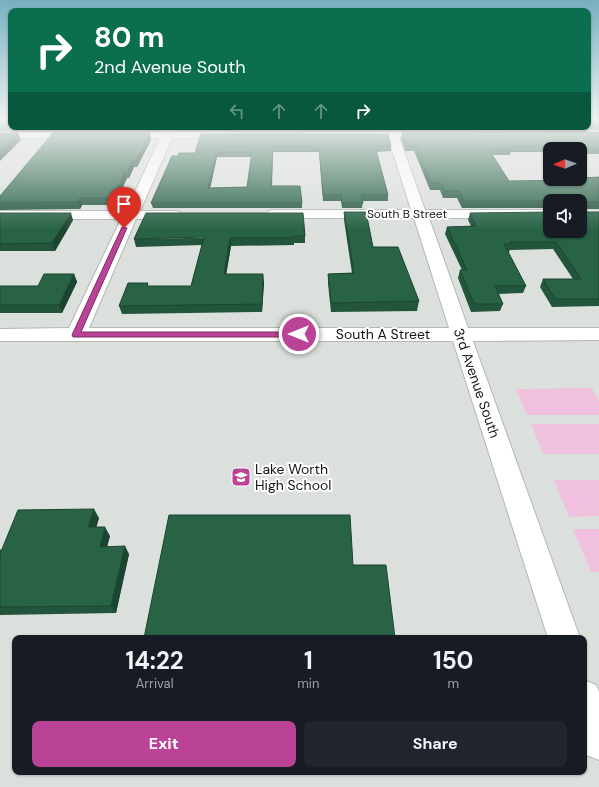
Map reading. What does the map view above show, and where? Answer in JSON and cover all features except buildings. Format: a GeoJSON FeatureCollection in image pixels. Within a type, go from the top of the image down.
{"type":"FeatureCollection","features":[{"type":"Feature","properties":{"kind":"street"},"geometry":{"type":"LineString","coordinates":[[76,335],[157,157]]}},
{"type":"Feature","properties":{"kind":"street","name":"3rd Avenue South"},"geometry":{"type":"LineString","coordinates":[[400,157],[563,635]]}},
{"type":"Feature","properties":{"kind":"street","name":"South B Street"},"geometry":{"type":"LineString","coordinates":[[262,214],[543,214]]}},
{"type":"Feature","properties":{"kind":"street"},"geometry":{"type":"LineString","coordinates":[[0,215],[191,215]]}},
{"type":"Feature","properties":{"kind":"street","name":"South A Street"},"geometry":{"type":"LineString","coordinates":[[0,335],[599,334]]}},
{"type":"Feature","properties":{"kind":"street"},"geometry":{"type":"LineString","coordinates":[[587,706],[599,742]]}},
{"type":"Feature","properties":{"kind":"shaded area"},"geometry":{"type":"Polygon","coordinates":[[[592,388],[599,402],[599,415],[527,415],[516,389],[592,388]]]}},
{"type":"Feature","properties":{"kind":"shaded area"},"geometry":{"type":"Polygon","coordinates":[[[531,424],[599,424],[599,454],[543,454],[531,424]]]}},
{"type":"Feature","properties":{"kind":"shaded area"},"geometry":{"type":"Polygon","coordinates":[[[554,480],[599,480],[599,516],[569,517],[554,480]]]}},
{"type":"Feature","properties":{"kind":"shaded area"},"geometry":{"type":"Polygon","coordinates":[[[573,529],[599,529],[599,572],[591,572],[573,529]]]}},
{"type":"Feature","properties":{"kind":"place","name":"Lake Worth High School"},"geometry":{"type":"Point","coordinates":[241,477]}},
{"type":"Feature","properties":{"kind":"route"},"geometry":{"type":"LineString","coordinates":[[124,228],[76,335],[299,334]]}}]}
